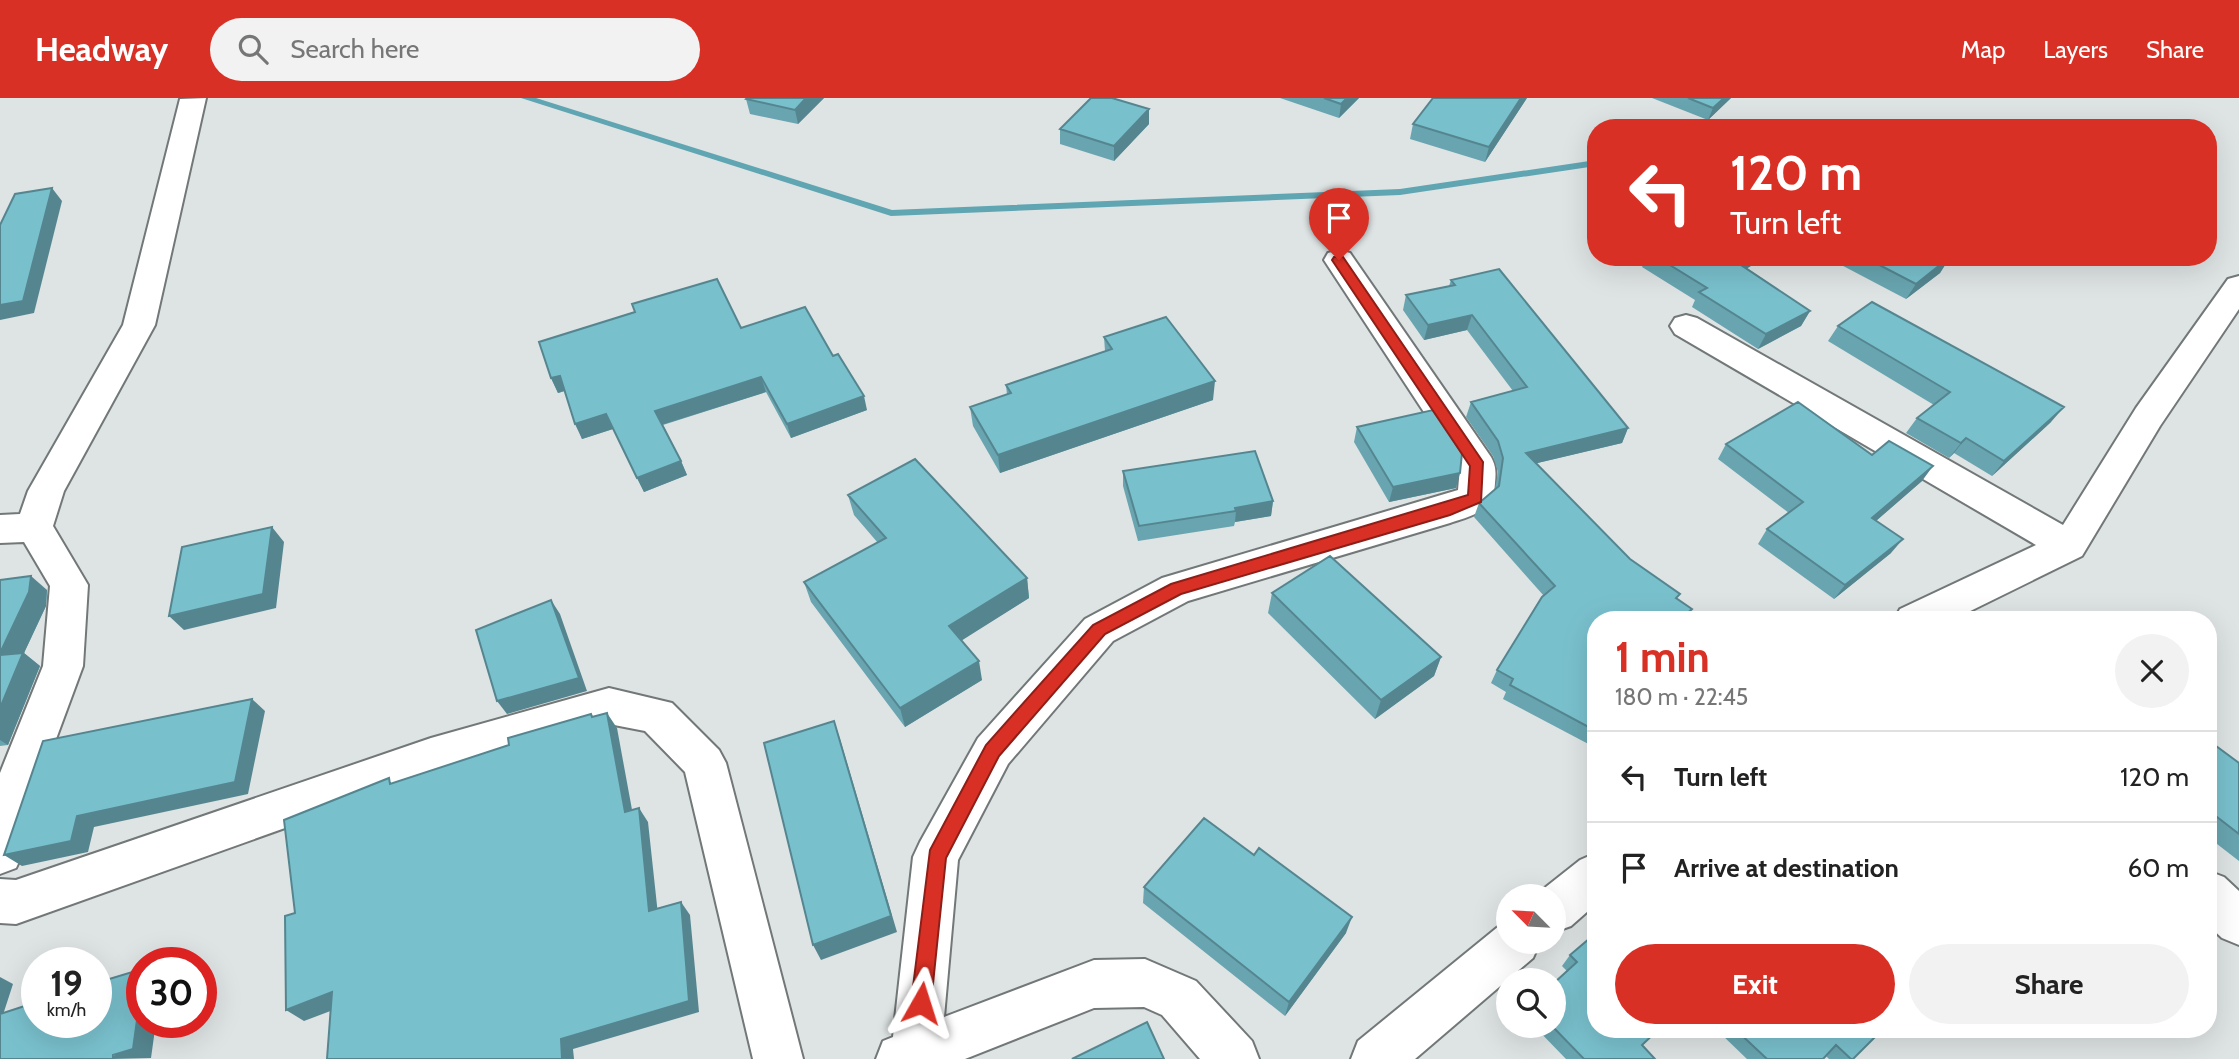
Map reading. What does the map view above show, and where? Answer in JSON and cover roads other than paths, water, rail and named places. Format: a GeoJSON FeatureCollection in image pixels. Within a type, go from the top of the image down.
{"type":"FeatureCollection","features":[{"type":"Feature","properties":{"kind":"street"},"geometry":{"type":"LineString","coordinates":[[0,853],[9,785],[63,666],[69,585],[17,528],[46,491],[139,325],[193,99]]}},
{"type":"Feature","properties":{"kind":"street"},"geometry":{"type":"LineString","coordinates":[[1234,1059],[1179,998],[1144,983],[1094,984],[908,1056],[936,857],[992,751],[1099,630],[1176,589],[1450,509],[1476,498],[1478,466],[1339,260]]}},
{"type":"Feature","properties":{"kind":"street"},"geometry":{"type":"LineString","coordinates":[[1933,611],[2069,546],[2148,417],[2239,286]]}},
{"type":"Feature","properties":{"kind":"street"},"geometry":{"type":"LineString","coordinates":[[1686,326],[2069,546]]}},
{"type":"Feature","properties":{"kind":"street"},"geometry":{"type":"LineString","coordinates":[[0,901],[16,902],[151,857],[431,757],[609,706],[645,713],[657,716],[704,763],[778,1059]]}},
{"type":"Feature","properties":{"kind":"street"},"geometry":{"type":"LineString","coordinates":[[1566,900],[1587,882]]}},
{"type":"Feature","properties":{"kind":"street"},"geometry":{"type":"LineString","coordinates":[[2217,901],[2239,922]]}},
{"type":"Feature","properties":{"kind":"street"},"geometry":{"type":"LineString","coordinates":[[1376,1059],[1502,954]]}},
{"type":"Feature","properties":{"kind":"waterway"},"geometry":{"type":"LineString","coordinates":[[526,98],[891,213],[1400,192],[1587,164]]}}]}
